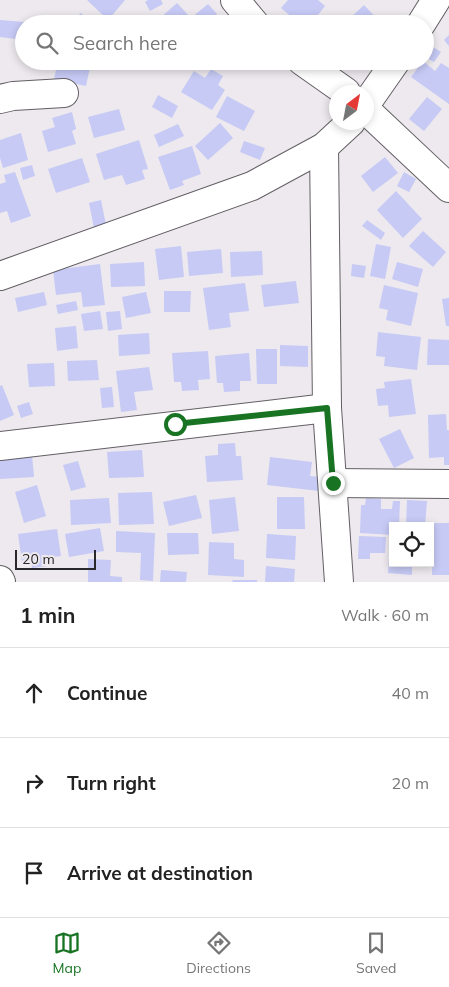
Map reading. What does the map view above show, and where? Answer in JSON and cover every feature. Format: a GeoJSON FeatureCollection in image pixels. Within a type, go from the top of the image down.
{"type":"FeatureCollection","features":[{"type":"Feature","properties":{"kind":"street"},"geometry":{"type":"LineString","coordinates":[[235,0],[248,15]]}},
{"type":"Feature","properties":{"kind":"street"},"geometry":{"type":"LineString","coordinates":[[427,15],[436,0]]}},
{"type":"Feature","properties":{"kind":"street"},"geometry":{"type":"LineString","coordinates":[[315,70],[336,85]]}},
{"type":"Feature","properties":{"kind":"street"},"geometry":{"type":"LineString","coordinates":[[374,93],[390,70]]}},
{"type":"Feature","properties":{"kind":"street"},"geometry":{"type":"LineString","coordinates":[[0,99],[13,96],[64,93]]}},
{"type":"Feature","properties":{"kind":"street"},"geometry":{"type":"LineString","coordinates":[[374,118],[449,188]]}},
{"type":"Feature","properties":{"kind":"street"},"geometry":{"type":"LineString","coordinates":[[0,276],[252,186],[324,147],[342,130]]}},
{"type":"Feature","properties":{"kind":"street"},"geometry":{"type":"LineString","coordinates":[[324,147],[327,408],[339,582]]}},
{"type":"Feature","properties":{"kind":"street"},"geometry":{"type":"LineString","coordinates":[[0,446],[327,408]]}},
{"type":"Feature","properties":{"kind":"street"},"geometry":{"type":"LineString","coordinates":[[333,483],[449,484]]}},
{"type":"Feature","properties":{"kind":"building"},"geometry":{"type":"Polygon","coordinates":[[[87,0],[125,0],[112,15],[103,15],[87,0]]]}},
{"type":"Feature","properties":{"kind":"building"},"geometry":{"type":"Polygon","coordinates":[[[148,0],[161,0],[163,4],[150,11],[145,2],[148,0]]]}},
{"type":"Feature","properties":{"kind":"building"},"geometry":{"type":"Polygon","coordinates":[[[288,0],[318,0],[325,6],[318,15],[289,15],[281,8],[288,0]]]}},
{"type":"Feature","properties":{"kind":"building"},"geometry":{"type":"Polygon","coordinates":[[[177,3],[188,15],[164,15],[177,3]]]}},
{"type":"Feature","properties":{"kind":"building"},"geometry":{"type":"Polygon","coordinates":[[[208,4],[217,14],[216,15],[195,15],[208,4]]]}},
{"type":"Feature","properties":{"kind":"building"},"geometry":{"type":"Polygon","coordinates":[[[364,5],[373,15],[353,15],[364,5]]]}},
{"type":"Feature","properties":{"kind":"building"},"geometry":{"type":"Polygon","coordinates":[[[0,20],[15,21],[15,39],[0,37],[0,20]]]}},
{"type":"Feature","properties":{"kind":"building"},"geometry":{"type":"Polygon","coordinates":[[[449,35],[449,46],[444,40],[449,35]]]}},
{"type":"Feature","properties":{"kind":"building"},"geometry":{"type":"Polygon","coordinates":[[[434,48],[441,52],[434,62],[434,48]]]}},
{"type":"Feature","properties":{"kind":"building"},"geometry":{"type":"Polygon","coordinates":[[[441,63],[449,68],[449,104],[411,77],[416,70],[435,71],[441,63]]]}},
{"type":"Feature","properties":{"kind":"building"},"geometry":{"type":"Polygon","coordinates":[[[56,70],[89,70],[86,86],[54,79],[56,70]]]}},
{"type":"Feature","properties":{"kind":"building"},"geometry":{"type":"Polygon","coordinates":[[[210,70],[223,76],[218,85],[225,90],[212,110],[181,92],[194,71],[205,78],[210,70]]]}},
{"type":"Feature","properties":{"kind":"building"},"geometry":{"type":"Polygon","coordinates":[[[158,95],[178,106],[172,118],[152,107],[158,95]]]}},
{"type":"Feature","properties":{"kind":"building"},"geometry":{"type":"Polygon","coordinates":[[[227,96],[255,111],[244,131],[216,117],[227,96]]]}},
{"type":"Feature","properties":{"kind":"building"},"geometry":{"type":"Polygon","coordinates":[[[427,97],[442,109],[424,131],[409,119],[427,97]]]}},
{"type":"Feature","properties":{"kind":"building"},"geometry":{"type":"Polygon","coordinates":[[[119,109],[125,130],[94,138],[88,117],[119,109]]]}},
{"type":"Feature","properties":{"kind":"building"},"geometry":{"type":"Polygon","coordinates":[[[72,112],[76,129],[72,131],[76,144],[48,152],[42,131],[55,127],[52,118],[72,112]]]}},
{"type":"Feature","properties":{"kind":"building"},"geometry":{"type":"Polygon","coordinates":[[[220,123],[233,138],[208,160],[195,146],[220,123]]]}},
{"type":"Feature","properties":{"kind":"building"},"geometry":{"type":"Polygon","coordinates":[[[178,124],[184,136],[159,147],[154,135],[178,124]]]}},
{"type":"Feature","properties":{"kind":"building"},"geometry":{"type":"Polygon","coordinates":[[[21,133],[28,160],[3,168],[0,158],[0,140],[21,133]]]}},
{"type":"Feature","properties":{"kind":"building"},"geometry":{"type":"Polygon","coordinates":[[[139,140],[148,169],[142,170],[145,179],[126,185],[122,175],[104,180],[96,154],[139,140]]]}},
{"type":"Feature","properties":{"kind":"building"},"geometry":{"type":"Polygon","coordinates":[[[244,141],[265,148],[260,160],[240,152],[244,141]]]}},
{"type":"Feature","properties":{"kind":"building"},"geometry":{"type":"Polygon","coordinates":[[[192,146],[201,174],[182,181],[184,185],[170,190],[158,157],[192,146]]]}},
{"type":"Feature","properties":{"kind":"building"},"geometry":{"type":"Polygon","coordinates":[[[385,157],[398,173],[373,192],[361,176],[385,157]]]}},
{"type":"Feature","properties":{"kind":"building"},"geometry":{"type":"Polygon","coordinates":[[[82,158],[90,182],[56,193],[48,169],[82,158]]]}},
{"type":"Feature","properties":{"kind":"building"},"geometry":{"type":"Polygon","coordinates":[[[32,165],[35,176],[23,180],[20,168],[32,165]]]}},
{"type":"Feature","properties":{"kind":"building"},"geometry":{"type":"Polygon","coordinates":[[[15,172],[31,216],[11,223],[7,211],[0,213],[0,184],[6,182],[4,175],[15,172]]]}},
{"type":"Feature","properties":{"kind":"building"},"geometry":{"type":"Polygon","coordinates":[[[404,172],[416,179],[409,192],[397,186],[404,172]]]}},
{"type":"Feature","properties":{"kind":"building"},"geometry":{"type":"Polygon","coordinates":[[[396,191],[422,219],[403,238],[377,210],[396,191]]]}},
{"type":"Feature","properties":{"kind":"building"},"geometry":{"type":"Polygon","coordinates":[[[101,200],[106,225],[94,228],[89,203],[101,200]]]}},
{"type":"Feature","properties":{"kind":"building"},"geometry":{"type":"Polygon","coordinates":[[[367,220],[385,233],[381,240],[362,226],[367,220]]]}},
{"type":"Feature","properties":{"kind":"building"},"geometry":{"type":"Polygon","coordinates":[[[423,231],[446,252],[433,267],[409,246],[423,231]]]}},
{"type":"Feature","properties":{"kind":"building"},"geometry":{"type":"Polygon","coordinates":[[[376,244],[391,247],[385,279],[370,276],[376,244]]]}},
{"type":"Feature","properties":{"kind":"building"},"geometry":{"type":"Polygon","coordinates":[[[181,246],[184,277],[159,280],[155,249],[181,246]]]}},
{"type":"Feature","properties":{"kind":"building"},"geometry":{"type":"Polygon","coordinates":[[[221,249],[223,273],[189,276],[187,252],[221,249]]]}},
{"type":"Feature","properties":{"kind":"building"},"geometry":{"type":"Polygon","coordinates":[[[262,251],[263,275],[231,277],[230,252],[262,251]]]}},
{"type":"Feature","properties":{"kind":"building"},"geometry":{"type":"Polygon","coordinates":[[[144,262],[145,286],[111,287],[110,264],[144,262]]]}},
{"type":"Feature","properties":{"kind":"building"},"geometry":{"type":"Polygon","coordinates":[[[397,262],[423,269],[418,287],[392,279],[397,262]]]}},
{"type":"Feature","properties":{"kind":"building"},"geometry":{"type":"Polygon","coordinates":[[[100,264],[105,305],[83,307],[81,292],[56,295],[53,270],[100,264]]]}},
{"type":"Feature","properties":{"kind":"building"},"geometry":{"type":"Polygon","coordinates":[[[352,264],[366,266],[364,278],[351,276],[352,264]]]}},
{"type":"Feature","properties":{"kind":"building"},"geometry":{"type":"Polygon","coordinates":[[[296,281],[299,303],[264,307],[261,285],[296,281]]]}},
{"type":"Feature","properties":{"kind":"building"},"geometry":{"type":"Polygon","coordinates":[[[245,283],[249,311],[229,313],[231,327],[209,330],[203,288],[245,283]]]}},
{"type":"Feature","properties":{"kind":"building"},"geometry":{"type":"Polygon","coordinates":[[[384,285],[418,293],[411,326],[386,320],[388,310],[379,308],[384,285]]]}},
{"type":"Feature","properties":{"kind":"building"},"geometry":{"type":"Polygon","coordinates":[[[164,291],[191,291],[190,312],[164,312],[164,291]]]}},
{"type":"Feature","properties":{"kind":"building"},"geometry":{"type":"Polygon","coordinates":[[[44,292],[47,305],[18,312],[15,298],[44,292]]]}},
{"type":"Feature","properties":{"kind":"building"},"geometry":{"type":"Polygon","coordinates":[[[146,292],[151,313],[126,318],[122,297],[146,292]]]}},
{"type":"Feature","properties":{"kind":"building"},"geometry":{"type":"Polygon","coordinates":[[[449,298],[449,326],[446,326],[442,299],[449,298]]]}},
{"type":"Feature","properties":{"kind":"building"},"geometry":{"type":"Polygon","coordinates":[[[76,301],[78,310],[58,314],[56,305],[76,301]]]}},
{"type":"Feature","properties":{"kind":"building"},"geometry":{"type":"Polygon","coordinates":[[[100,311],[103,329],[84,331],[81,314],[100,311]]]}},
{"type":"Feature","properties":{"kind":"building"},"geometry":{"type":"Polygon","coordinates":[[[120,311],[122,329],[108,331],[106,312],[120,311]]]}},
{"type":"Feature","properties":{"kind":"building"},"geometry":{"type":"Polygon","coordinates":[[[76,326],[78,348],[57,351],[55,328],[76,326]]]}},
{"type":"Feature","properties":{"kind":"building"},"geometry":{"type":"Polygon","coordinates":[[[378,332],[421,337],[417,370],[384,366],[385,357],[376,356],[378,332]]]}},
{"type":"Feature","properties":{"kind":"building"},"geometry":{"type":"Polygon","coordinates":[[[149,333],[150,354],[119,356],[118,335],[149,333]]]}},
{"type":"Feature","properties":{"kind":"building"},"geometry":{"type":"Polygon","coordinates":[[[428,339],[449,340],[449,365],[427,365],[428,339]]]}},
{"type":"Feature","properties":{"kind":"building"},"geometry":{"type":"Polygon","coordinates":[[[280,345],[308,346],[308,367],[280,366],[280,345]]]}},
{"type":"Feature","properties":{"kind":"building"},"geometry":{"type":"Polygon","coordinates":[[[256,349],[277,349],[277,384],[257,384],[256,349]]]}},
{"type":"Feature","properties":{"kind":"building"},"geometry":{"type":"Polygon","coordinates":[[[208,351],[210,379],[198,380],[199,390],[182,391],[181,382],[174,382],[172,353],[208,351]]]}},
{"type":"Feature","properties":{"kind":"building"},"geometry":{"type":"Polygon","coordinates":[[[249,353],[251,381],[240,381],[240,391],[224,392],[223,383],[217,383],[215,356],[249,353]]]}},
{"type":"Feature","properties":{"kind":"building"},"geometry":{"type":"Polygon","coordinates":[[[97,360],[99,380],[68,381],[67,361],[97,360]]]}},
{"type":"Feature","properties":{"kind":"building"},"geometry":{"type":"Polygon","coordinates":[[[54,363],[55,386],[29,387],[27,364],[54,363]]]}},
{"type":"Feature","properties":{"kind":"building"},"geometry":{"type":"Polygon","coordinates":[[[149,367],[153,390],[134,392],[137,410],[121,412],[116,371],[149,367]]]}},
{"type":"Feature","properties":{"kind":"building"},"geometry":{"type":"Polygon","coordinates":[[[411,379],[416,414],[389,417],[388,405],[378,406],[376,389],[385,388],[384,382],[411,379]]]}},
{"type":"Feature","properties":{"kind":"building"},"geometry":{"type":"Polygon","coordinates":[[[2,385],[14,415],[0,421],[0,386],[2,385]]]}},
{"type":"Feature","properties":{"kind":"building"},"geometry":{"type":"Polygon","coordinates":[[[112,387],[114,407],[102,408],[100,388],[112,387]]]}},
{"type":"Feature","properties":{"kind":"building"},"geometry":{"type":"Polygon","coordinates":[[[29,402],[33,414],[21,418],[17,406],[29,402]]]}},
{"type":"Feature","properties":{"kind":"building"},"geometry":{"type":"Polygon","coordinates":[[[446,414],[447,430],[449,430],[449,465],[444,465],[444,457],[429,458],[428,415],[446,414]]]}},
{"type":"Feature","properties":{"kind":"building"},"geometry":{"type":"Polygon","coordinates":[[[400,429],[414,458],[394,468],[379,439],[400,429]]]}},
{"type":"Feature","properties":{"kind":"building"},"geometry":{"type":"Polygon","coordinates":[[[235,443],[236,456],[241,456],[243,480],[207,482],[205,456],[218,455],[218,444],[235,443]]]}},
{"type":"Feature","properties":{"kind":"building"},"geometry":{"type":"Polygon","coordinates":[[[142,450],[144,477],[109,478],[107,452],[142,450]]]}},
{"type":"Feature","properties":{"kind":"building"},"geometry":{"type":"Polygon","coordinates":[[[32,455],[34,477],[0,479],[0,457],[32,455]]]}},
{"type":"Feature","properties":{"kind":"building"},"geometry":{"type":"Polygon","coordinates":[[[270,457],[312,462],[310,476],[321,477],[319,491],[267,485],[270,457]]]}},
{"type":"Feature","properties":{"kind":"building"},"geometry":{"type":"Polygon","coordinates":[[[78,461],[86,487],[71,491],[63,465],[78,461]]]}},
{"type":"Feature","properties":{"kind":"building"},"geometry":{"type":"Polygon","coordinates":[[[37,485],[46,516],[24,523],[15,492],[37,485]]]}},
{"type":"Feature","properties":{"kind":"building"},"geometry":{"type":"Polygon","coordinates":[[[152,492],[154,524],[119,525],[118,493],[152,492]]]}},
{"type":"Feature","properties":{"kind":"building"},"geometry":{"type":"Polygon","coordinates":[[[196,495],[202,518],[169,526],[163,502],[196,495]]]}},
{"type":"Feature","properties":{"kind":"building"},"geometry":{"type":"Polygon","coordinates":[[[235,497],[239,531],[212,534],[209,500],[235,497]]]}},
{"type":"Feature","properties":{"kind":"building"},"geometry":{"type":"Polygon","coordinates":[[[277,497],[304,497],[305,529],[277,529],[277,497]]]}},
{"type":"Feature","properties":{"kind":"building"},"geometry":{"type":"Polygon","coordinates":[[[109,498],[111,523],[71,525],[70,500],[109,498]]]}},
{"type":"Feature","properties":{"kind":"building"},"geometry":{"type":"Polygon","coordinates":[[[366,498],[381,499],[381,509],[392,509],[393,501],[400,501],[399,522],[389,522],[389,535],[360,533],[361,505],[365,505],[366,498]]]}},
{"type":"Feature","properties":{"kind":"building"},"geometry":{"type":"Polygon","coordinates":[[[407,500],[427,501],[425,522],[406,522],[407,500]]]}},
{"type":"Feature","properties":{"kind":"building"},"geometry":{"type":"Polygon","coordinates":[[[434,523],[449,523],[449,575],[432,575],[432,567],[434,567],[434,523]]]}},
{"type":"Feature","properties":{"kind":"building"},"geometry":{"type":"Polygon","coordinates":[[[100,528],[104,551],[69,557],[65,534],[100,528]]]}},
{"type":"Feature","properties":{"kind":"building"},"geometry":{"type":"Polygon","coordinates":[[[57,529],[61,556],[46,558],[48,566],[32,568],[31,561],[22,562],[18,534],[57,529]]]}},
{"type":"Feature","properties":{"kind":"building"},"geometry":{"type":"Polygon","coordinates":[[[116,531],[155,533],[153,581],[140,580],[141,553],[116,552],[116,531]]]}},
{"type":"Feature","properties":{"kind":"building"},"geometry":{"type":"Polygon","coordinates":[[[167,533],[198,533],[199,554],[168,555],[167,533]]]}},
{"type":"Feature","properties":{"kind":"building"},"geometry":{"type":"Polygon","coordinates":[[[267,534],[296,536],[295,560],[266,558],[267,534]]]}},
{"type":"Feature","properties":{"kind":"building"},"geometry":{"type":"Polygon","coordinates":[[[359,536],[386,537],[385,553],[370,553],[370,559],[358,559],[359,536]]]}},
{"type":"Feature","properties":{"kind":"building"},"geometry":{"type":"Polygon","coordinates":[[[209,542],[234,543],[234,559],[244,560],[244,577],[208,575],[209,542]]]}},
{"type":"Feature","properties":{"kind":"building"},"geometry":{"type":"Polygon","coordinates":[[[88,559],[111,560],[110,576],[122,577],[122,582],[88,582],[88,559]]]}},
{"type":"Feature","properties":{"kind":"building"},"geometry":{"type":"Polygon","coordinates":[[[389,559],[389,567],[412,567],[412,575],[388,573],[389,559]]]}},
{"type":"Feature","properties":{"kind":"building"},"geometry":{"type":"Polygon","coordinates":[[[266,566],[295,569],[294,582],[265,582],[266,566]]]}},
{"type":"Feature","properties":{"kind":"building"},"geometry":{"type":"Polygon","coordinates":[[[161,570],[187,572],[186,582],[160,582],[161,570]]]}},
{"type":"Feature","properties":{"kind":"building"},"geometry":{"type":"Polygon","coordinates":[[[232,580],[257,580],[257,582],[233,582],[232,580]]]}},
{"type":"Feature","properties":{"kind":"route"},"geometry":{"type":"LineString","coordinates":[[175,424],[327,408],[333,483]]}}]}
